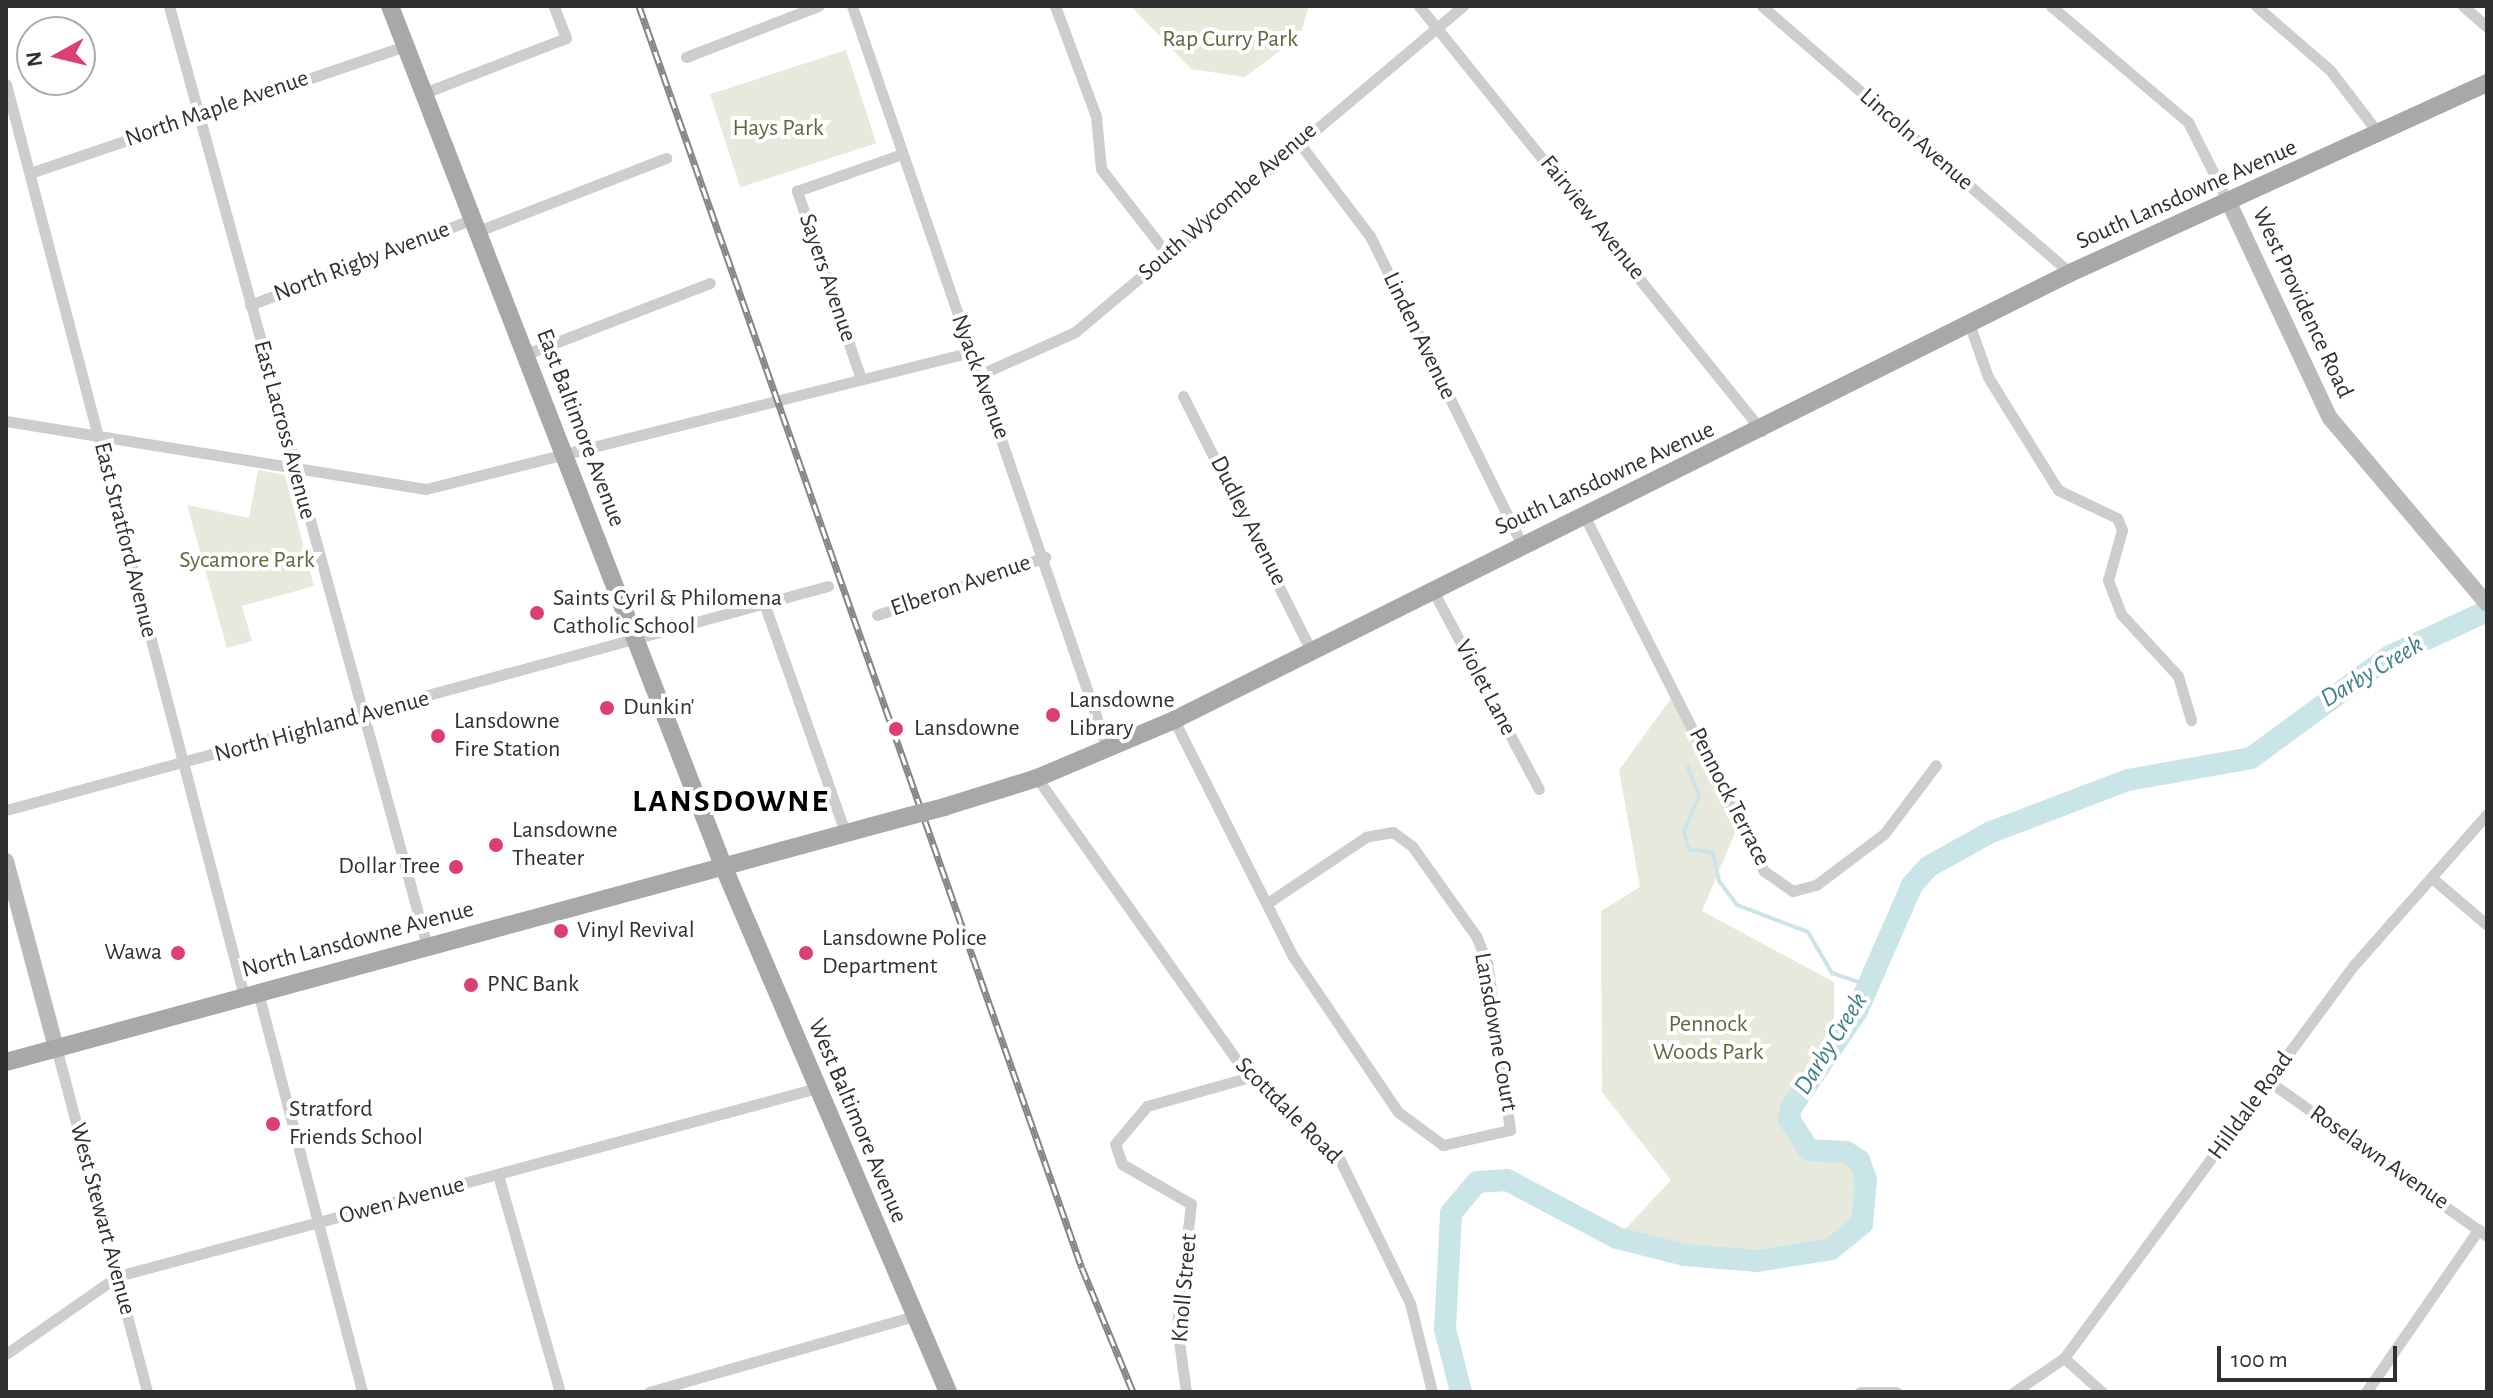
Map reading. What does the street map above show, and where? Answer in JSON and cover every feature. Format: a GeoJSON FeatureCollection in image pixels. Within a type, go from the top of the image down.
{"type":"FeatureCollection","features":[{"type":"Feature","properties":{"kind":"main road","name":"East Baltimore Avenue"},"geometry":{"type":"LineString","coordinates":[[390,6],[724,868]]}},
{"type":"Feature","properties":{"kind":"main road","name":"South Lansdowne Avenue"},"geometry":{"type":"LineString","coordinates":[[724,868],[1037,778],[1174,720],[1431,587],[1586,519],[1763,431],[2070,273],[2230,205],[2487,83]]}},
{"type":"Feature","properties":{"kind":"main road","name":"North Lansdowne Avenue"},"geometry":{"type":"LineString","coordinates":[[6,1062],[724,868]]}},
{"type":"Feature","properties":{"kind":"main road","name":"West Baltimore Avenue"},"geometry":{"type":"LineString","coordinates":[[724,868],[948,1392]]}},
{"type":"Feature","properties":{"kind":"street","name":"East Lacross Avenue"},"geometry":{"type":"LineString","coordinates":[[169,6],[427,946]]}},
{"type":"Feature","properties":{"kind":"street"},"geometry":{"type":"LineString","coordinates":[[424,93],[566,38],[554,6]]}},
{"type":"Feature","properties":{"kind":"street"},"geometry":{"type":"LineString","coordinates":[[686,57],[818,6]]}},
{"type":"Feature","properties":{"kind":"street","name":"Nyack Avenue"},"geometry":{"type":"LineString","coordinates":[[852,6],[1045,557],[1107,748]]}},
{"type":"Feature","properties":{"kind":"street"},"geometry":{"type":"LineString","coordinates":[[1055,6],[1096,116],[1101,169],[1168,255]]}},
{"type":"Feature","properties":{"kind":"street","name":"Fairview Avenue"},"geometry":{"type":"LineString","coordinates":[[1419,6],[1763,431]]}},
{"type":"Feature","properties":{"kind":"street","name":"South Wycombe Avenue"},"geometry":{"type":"LineString","coordinates":[[979,375],[1063,340],[1168,255],[1297,140],[1463,6]]}},
{"type":"Feature","properties":{"kind":"street","name":"Lincoln Avenue"},"geometry":{"type":"LineString","coordinates":[[1762,6],[2070,273]]}},
{"type":"Feature","properties":{"kind":"street"},"geometry":{"type":"LineString","coordinates":[[2256,6],[2330,70],[2379,134]]}},
{"type":"Feature","properties":{"kind":"street"},"geometry":{"type":"LineString","coordinates":[[2463,6],[2487,27]]}},
{"type":"Feature","properties":{"kind":"street"},"geometry":{"type":"LineString","coordinates":[[2054,7],[2188,122],[2230,205]]}},
{"type":"Feature","properties":{"kind":"street","name":"North Maple Avenue"},"geometry":{"type":"LineString","coordinates":[[30,173],[405,46]]}},
{"type":"Feature","properties":{"kind":"street","name":"East Stratford Avenue"},"geometry":{"type":"LineString","coordinates":[[6,84],[182,765],[251,994],[362,1392]]}},
{"type":"Feature","properties":{"kind":"street","name":"Linden Avenue"},"geometry":{"type":"LineString","coordinates":[[1297,140],[1370,236],[1522,545]]}},
{"type":"Feature","properties":{"kind":"street","name":"Sayers Avenue"},"geometry":{"type":"LineString","coordinates":[[861,379],[797,191],[902,154]]}},
{"type":"Feature","properties":{"kind":"street","name":"North Rigby Avenue"},"geometry":{"type":"LineString","coordinates":[[250,305],[666,158]]}},
{"type":"Feature","properties":{"kind":"street","name":"West Providence Road"},"geometry":{"type":"LineString","coordinates":[[2230,205],[2330,418],[2487,604]]}},
{"type":"Feature","properties":{"kind":"street"},"geometry":{"type":"LineString","coordinates":[[526,354],[710,283]]}},
{"type":"Feature","properties":{"kind":"street"},"geometry":{"type":"LineString","coordinates":[[1970,326],[1988,377],[2058,490],[2117,518],[2122,530],[2108,580],[2121,614],[2178,676],[2191,720]]}},
{"type":"Feature","properties":{"kind":"street"},"geometry":{"type":"LineString","coordinates":[[6,421],[426,489],[971,352]]}},
{"type":"Feature","properties":{"kind":"street","name":"Dudley Avenue"},"geometry":{"type":"LineString","coordinates":[[1183,396],[1310,648]]}},
{"type":"Feature","properties":{"kind":"street","name":"Pennock Terrace"},"geometry":{"type":"LineString","coordinates":[[1586,519],[1764,871],[1793,891],[1839,871],[1884,834],[1936,765]]}},
{"type":"Feature","properties":{"kind":"street","name":"Elberon Avenue"},"geometry":{"type":"LineString","coordinates":[[877,615],[1045,557]]}},
{"type":"Feature","properties":{"kind":"street","name":"North Highland Avenue"},"geometry":{"type":"LineString","coordinates":[[6,810],[638,642],[828,586]]}},
{"type":"Feature","properties":{"kind":"street","name":"Violet Lane"},"geometry":{"type":"LineString","coordinates":[[1431,587],[1539,789]]}},
{"type":"Feature","properties":{"kind":"street"},"geometry":{"type":"LineString","coordinates":[[765,606],[845,832]]}},
{"type":"Feature","properties":{"kind":"street","name":"Lansdowne Court"},"geometry":{"type":"LineString","coordinates":[[1174,720],[1269,902],[1292,955],[1398,1112],[1424,1137],[1443,1145],[1510,1130],[1487,963],[1476,936],[1412,846],[1393,832],[1366,837],[1269,902]]}},
{"type":"Feature","properties":{"kind":"street","name":"Scottdale Road"},"geometry":{"type":"LineString","coordinates":[[1037,778],[1066,829],[1250,1077],[1339,1158],[1370,1211],[1410,1303],[1432,1392]]}},
{"type":"Feature","properties":{"kind":"street","name":"Hilldale Road"},"geometry":{"type":"LineString","coordinates":[[2014,1392],[2064,1358],[2354,965],[2487,814]]}},
{"type":"Feature","properties":{"kind":"street"},"geometry":{"type":"LineString","coordinates":[[6,861],[56,1047]]}},
{"type":"Feature","properties":{"kind":"street"},"geometry":{"type":"LineString","coordinates":[[2432,878],[2487,925]]}},
{"type":"Feature","properties":{"kind":"street","name":"West Stewart Avenue"},"geometry":{"type":"LineString","coordinates":[[56,1047],[147,1392]]}},
{"type":"Feature","properties":{"kind":"street","name":"Knoll Street"},"geometry":{"type":"LineString","coordinates":[[1186,1392],[1177,1326],[1191,1204],[1122,1164],[1115,1144],[1147,1106],[1250,1077]]}},
{"type":"Feature","properties":{"kind":"street","name":"Roselawn Avenue"},"geometry":{"type":"LineString","coordinates":[[2270,1082],[2483,1232]]}},
{"type":"Feature","properties":{"kind":"street","name":"Owen Avenue"},"geometry":{"type":"LineString","coordinates":[[6,1354],[118,1276],[817,1088]]}},
{"type":"Feature","properties":{"kind":"street"},"geometry":{"type":"LineString","coordinates":[[498,1175],[560,1392]]}},
{"type":"Feature","properties":{"kind":"street"},"geometry":{"type":"LineString","coordinates":[[2366,1392],[2483,1232]]}},
{"type":"Feature","properties":{"kind":"street"},"geometry":{"type":"LineString","coordinates":[[649,1392],[914,1316]]}},
{"type":"Feature","properties":{"kind":"street"},"geometry":{"type":"LineString","coordinates":[[2064,1358],[2102,1392]]}},
{"type":"Feature","properties":{"kind":"street"},"geometry":{"type":"LineString","coordinates":[[1860,1392],[1896,1392]]}},
{"type":"Feature","properties":{"kind":"green space","name":"Rap Curry Park"},"geometry":{"type":"Polygon","coordinates":[[[1131,6],[1309,6],[1300,36],[1245,77],[1191,69],[1131,6]]]}},
{"type":"Feature","properties":{"kind":"green space","name":"Hays Park"},"geometry":{"type":"Polygon","coordinates":[[[846,50],[876,143],[740,187],[710,94],[846,50]]]}},
{"type":"Feature","properties":{"kind":"green space","name":"Sycamore Park"},"geometry":{"type":"Polygon","coordinates":[[[258,470],[285,475],[314,586],[242,606],[252,641],[227,648],[187,505],[249,518],[258,470]]]}},
{"type":"Feature","properties":{"kind":"green space","name":"Pennock Woods Park"},"geometry":{"type":"Polygon","coordinates":[[[1675,693],[1740,821],[1702,911],[1834,982],[1834,1045],[1789,1119],[1809,1150],[1859,1160],[1868,1205],[1862,1224],[1831,1249],[1729,1260],[1617,1238],[1671,1180],[1602,1092],[1601,911],[1640,887],[1619,770],[1675,693]]]}},
{"type":"Feature","properties":{"kind":"waterway","name":"Darby Creek"},"geometry":{"type":"LineString","coordinates":[[1461,1392],[1445,1329],[1451,1213],[1477,1182],[1507,1180],[1617,1238],[1684,1255],[1758,1261],[1831,1249],[1862,1224],[1866,1180],[1859,1160],[1846,1152],[1809,1150],[1789,1119],[1791,1108],[1857,1011],[1912,885],[1928,867],[1991,832],[2128,780],[2251,758],[2390,656],[2487,611]]}},
{"type":"Feature","properties":{"kind":"waterway"},"geometry":{"type":"LineString","coordinates":[[1688,767],[1699,796],[1684,832],[1689,849],[1713,853],[1719,881],[1737,905],[1808,932],[1832,973],[1870,986]]}},
{"type":"Feature","properties":{"kind":"railway"},"geometry":{"type":"LineString","coordinates":[[639,6],[1082,1268],[1133,1392]]}},
{"type":"Feature","properties":{"kind":"place","name":"Saints Cyril & Philomena Catholic School"},"geometry":{"type":"Point","coordinates":[537,613]}},
{"type":"Feature","properties":{"kind":"place","name":"Dunkin'"},"geometry":{"type":"Point","coordinates":[607,708]}},
{"type":"Feature","properties":{"kind":"place","name":"Lansdowne Library"},"geometry":{"type":"Point","coordinates":[1053,715]}},
{"type":"Feature","properties":{"kind":"place","name":"Lansdowne"},"geometry":{"type":"Point","coordinates":[896,729]}},
{"type":"Feature","properties":{"kind":"place","name":"Lansdowne Fire Station"},"geometry":{"type":"Point","coordinates":[438,736]}},
{"type":"Feature","properties":{"kind":"place","name":"Lansdowne Theater"},"geometry":{"type":"Point","coordinates":[496,845]}},
{"type":"Feature","properties":{"kind":"place","name":"Dollar Tree"},"geometry":{"type":"Point","coordinates":[456,867]}},
{"type":"Feature","properties":{"kind":"place","name":"Vinyl Revival"},"geometry":{"type":"Point","coordinates":[561,931]}},
{"type":"Feature","properties":{"kind":"place","name":"Wawa"},"geometry":{"type":"Point","coordinates":[178,953]}},
{"type":"Feature","properties":{"kind":"place","name":"Lansdowne Police Department"},"geometry":{"type":"Point","coordinates":[806,953]}},
{"type":"Feature","properties":{"kind":"place","name":"PNC Bank"},"geometry":{"type":"Point","coordinates":[471,985]}},
{"type":"Feature","properties":{"kind":"place","name":"Stratford Friends School"},"geometry":{"type":"Point","coordinates":[273,1124]}},
{"type":"Feature","properties":{"kind":"district","name":"LANSDOWNE"},"geometry":{"type":"Point","coordinates":[731,801]}}]}
